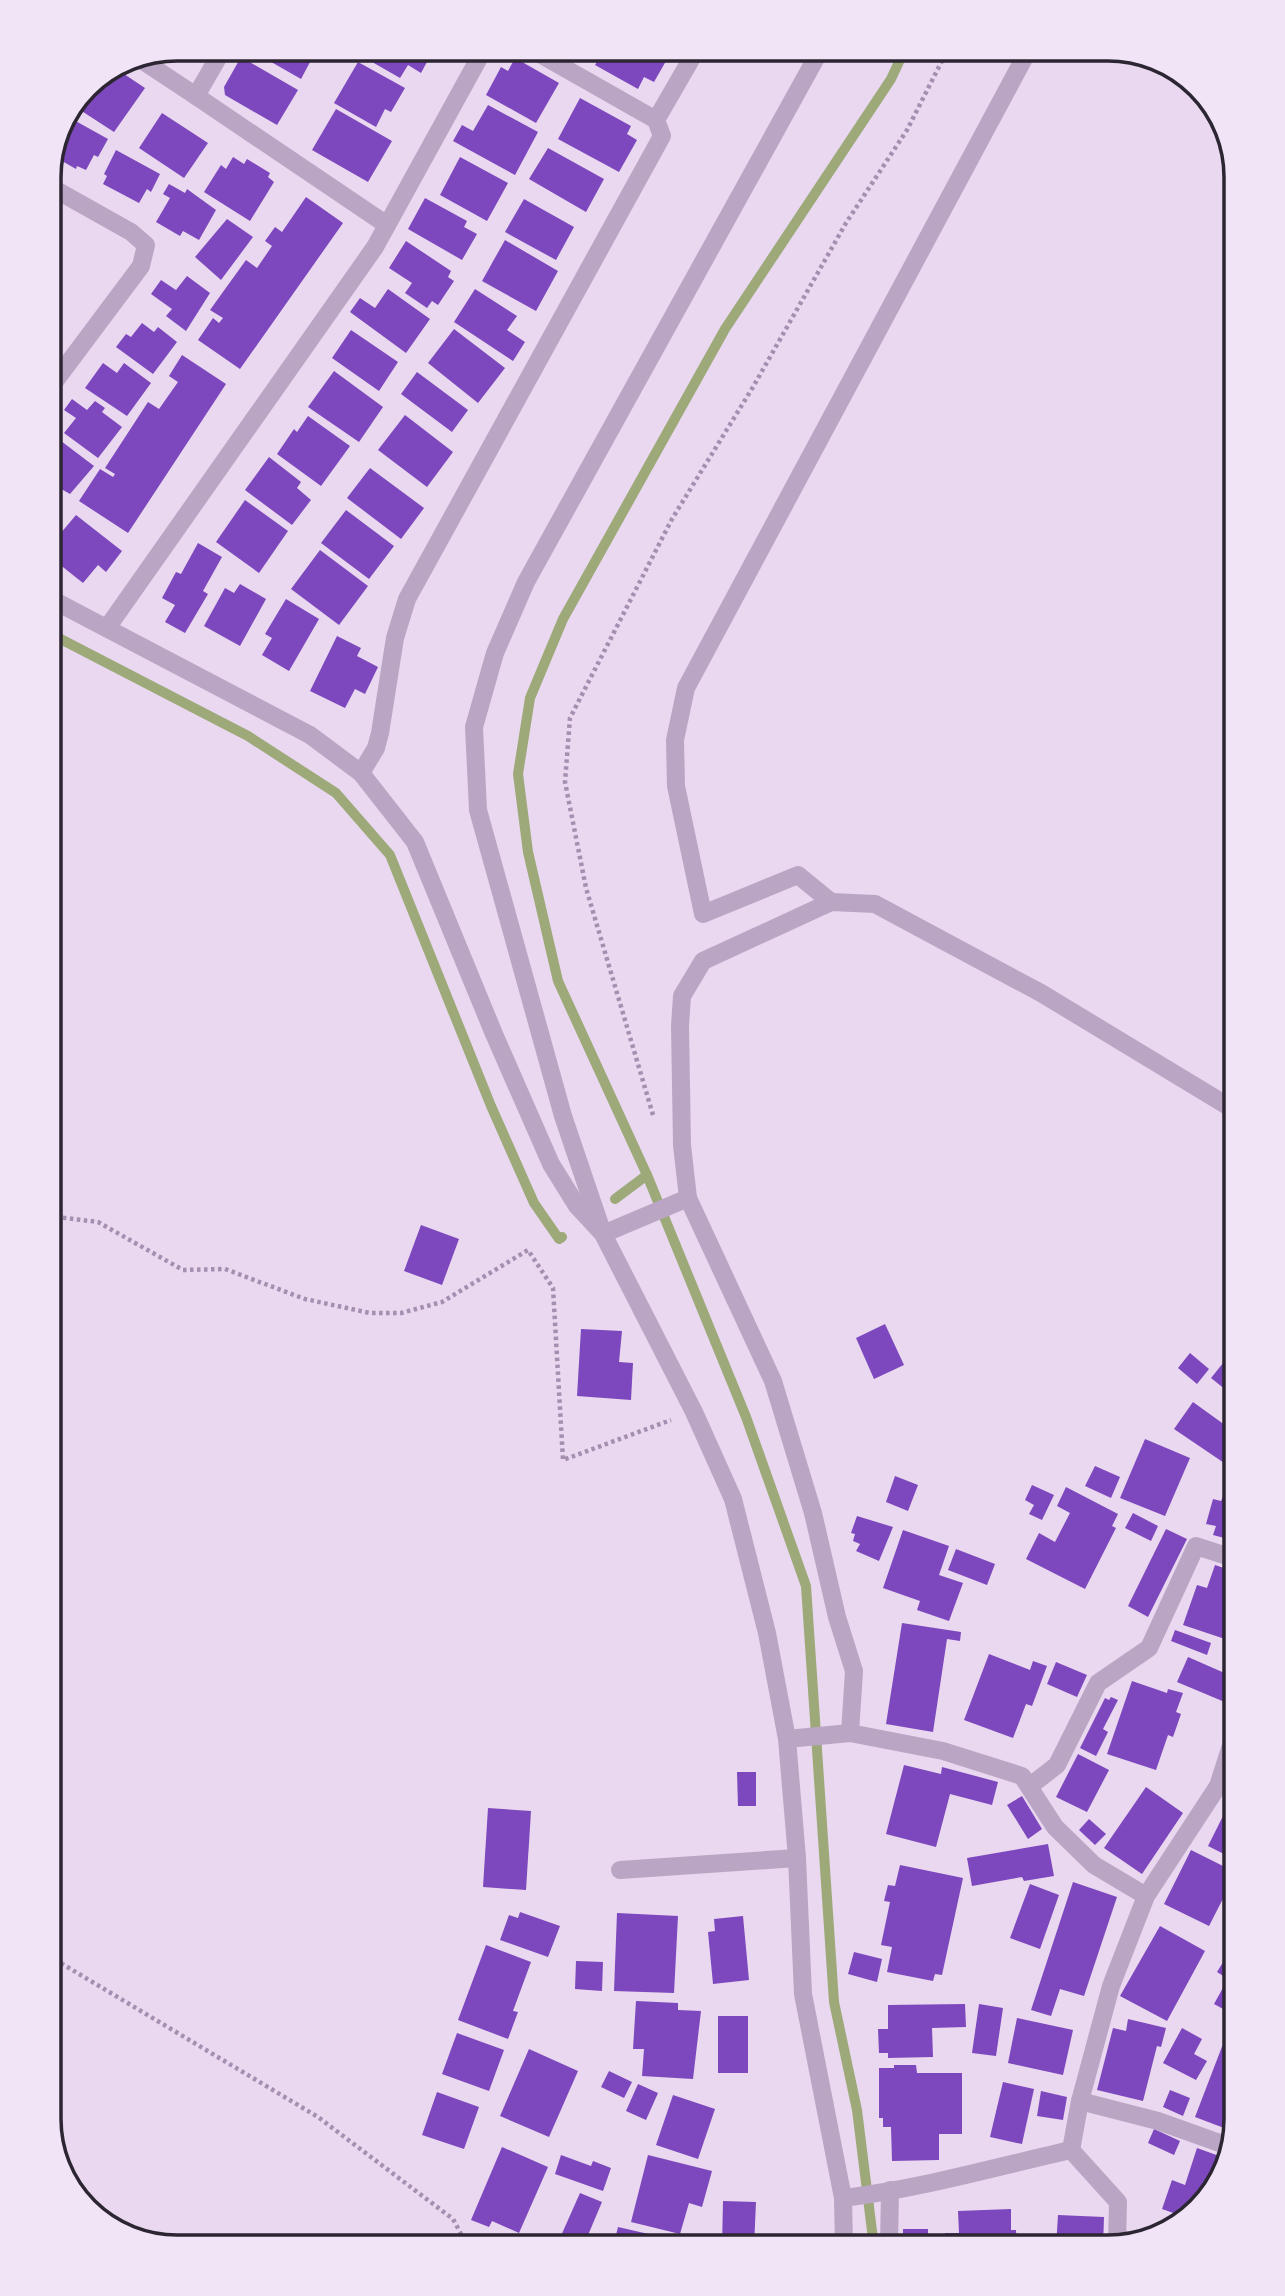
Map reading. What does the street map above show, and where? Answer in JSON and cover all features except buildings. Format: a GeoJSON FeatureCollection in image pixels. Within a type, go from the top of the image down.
{"type":"FeatureCollection","features":[{"type":"Feature","properties":{"kind":"street"},"geometry":{"type":"LineString","coordinates":[[196,96],[216,61]]}},
{"type":"Feature","properties":{"kind":"street"},"geometry":{"type":"LineString","coordinates":[[107,628],[375,247],[477,61]]}},
{"type":"Feature","properties":{"kind":"street"},"geometry":{"type":"LineString","coordinates":[[361,773],[376,748],[380,733],[395,638],[407,599],[662,136],[656,120],[552,61]]}},
{"type":"Feature","properties":{"kind":"street"},"geometry":{"type":"LineString","coordinates":[[656,120],[690,61]]}},
{"type":"Feature","properties":{"kind":"street"},"geometry":{"type":"LineString","coordinates":[[814,61],[526,582],[495,653],[474,727],[478,810],[563,1116],[603,1234],[694,1412],[733,1499],[795,1738],[803,1994],[850,2197],[843,2235]]}},
{"type":"Feature","properties":{"kind":"street"},"geometry":{"type":"LineString","coordinates":[[831,902],[798,874],[703,914],[676,786],[675,740],[686,688],[1023,61]]}},
{"type":"Feature","properties":{"kind":"street"},"geometry":{"type":"LineString","coordinates":[[149,65],[387,225]]}},
{"type":"Feature","properties":{"kind":"street"},"geometry":{"type":"LineString","coordinates":[[61,193],[131,232],[146,245],[142,266],[61,373]]}},
{"type":"Feature","properties":{"kind":"street"},"geometry":{"type":"LineString","coordinates":[[61,604],[310,735],[361,773],[415,842],[551,1164],[577,1206],[603,1234]]}},
{"type":"Feature","properties":{"kind":"street"},"geometry":{"type":"LineString","coordinates":[[846,1733],[854,1671],[837,1617],[813,1513],[773,1381],[688,1198],[682,1145],[682,996],[696,972],[703,961],[831,902],[875,904],[1041,993],[1224,1104]]}},
{"type":"Feature","properties":{"kind":"street"},"geometry":{"type":"LineString","coordinates":[[603,1234],[688,1198]]}},
{"type":"Feature","properties":{"kind":"street"},"geometry":{"type":"LineString","coordinates":[[1030,1786],[1057,1765],[1098,1684],[1149,1648],[1196,1546],[1224,1555]]}},
{"type":"Feature","properties":{"kind":"street"},"geometry":{"type":"LineString","coordinates":[[795,1738],[846,1733],[943,1751],[1022,1776],[1055,1827],[1094,1865],[1146,1896]]}},
{"type":"Feature","properties":{"kind":"street"},"geometry":{"type":"LineString","coordinates":[[1071,2150],[1080,2101],[1111,1986],[1146,1896],[1218,1786],[1224,1767]]}},
{"type":"Feature","properties":{"kind":"street"},"geometry":{"type":"LineString","coordinates":[[620,1870],[797,1858]]}},
{"type":"Feature","properties":{"kind":"street"},"geometry":{"type":"LineString","coordinates":[[1080,2101],[1158,2121],[1221,2144]]}},
{"type":"Feature","properties":{"kind":"street"},"geometry":{"type":"LineString","coordinates":[[850,2197],[1009,2167],[1071,2150]]}},
{"type":"Feature","properties":{"kind":"street"},"geometry":{"type":"LineString","coordinates":[[1071,2150],[1118,2202],[1117,2234]]}},
{"type":"Feature","properties":{"kind":"street"},"geometry":{"type":"LineString","coordinates":[[884,2192],[888,2235]]}},
{"type":"Feature","properties":{"kind":"path"},"geometry":{"type":"LineString","coordinates":[[682,1145],[659,1135],[586,888],[565,782],[570,718],[672,519],[753,387],[846,223],[907,130],[942,61]]}},
{"type":"Feature","properties":{"kind":"path"},"geometry":{"type":"LineString","coordinates":[[61,1218],[98,1223],[183,1270],[225,1269],[305,1299],[370,1313],[401,1313],[442,1302],[528,1250],[553,1289],[563,1460],[694,1412]]}},
{"type":"Feature","properties":{"kind":"path"},"geometry":{"type":"LineString","coordinates":[[61,1963],[318,2117],[453,2219],[462,2235]]}},
{"type":"Feature","properties":{"kind":"waterway"},"geometry":{"type":"LineString","coordinates":[[873,2235],[857,2110],[834,2002],[806,1586],[746,1417],[647,1175],[558,981],[528,852],[518,774],[530,698],[563,619],[725,329],[891,79],[899,61]]}},
{"type":"Feature","properties":{"kind":"waterway"},"geometry":{"type":"LineString","coordinates":[[61,639],[248,736],[336,793],[390,855],[491,1106],[534,1203],[559,1239],[562,1237]]}},
{"type":"Feature","properties":{"kind":"waterway"},"geometry":{"type":"LineString","coordinates":[[615,1199],[647,1175]]}}]}
